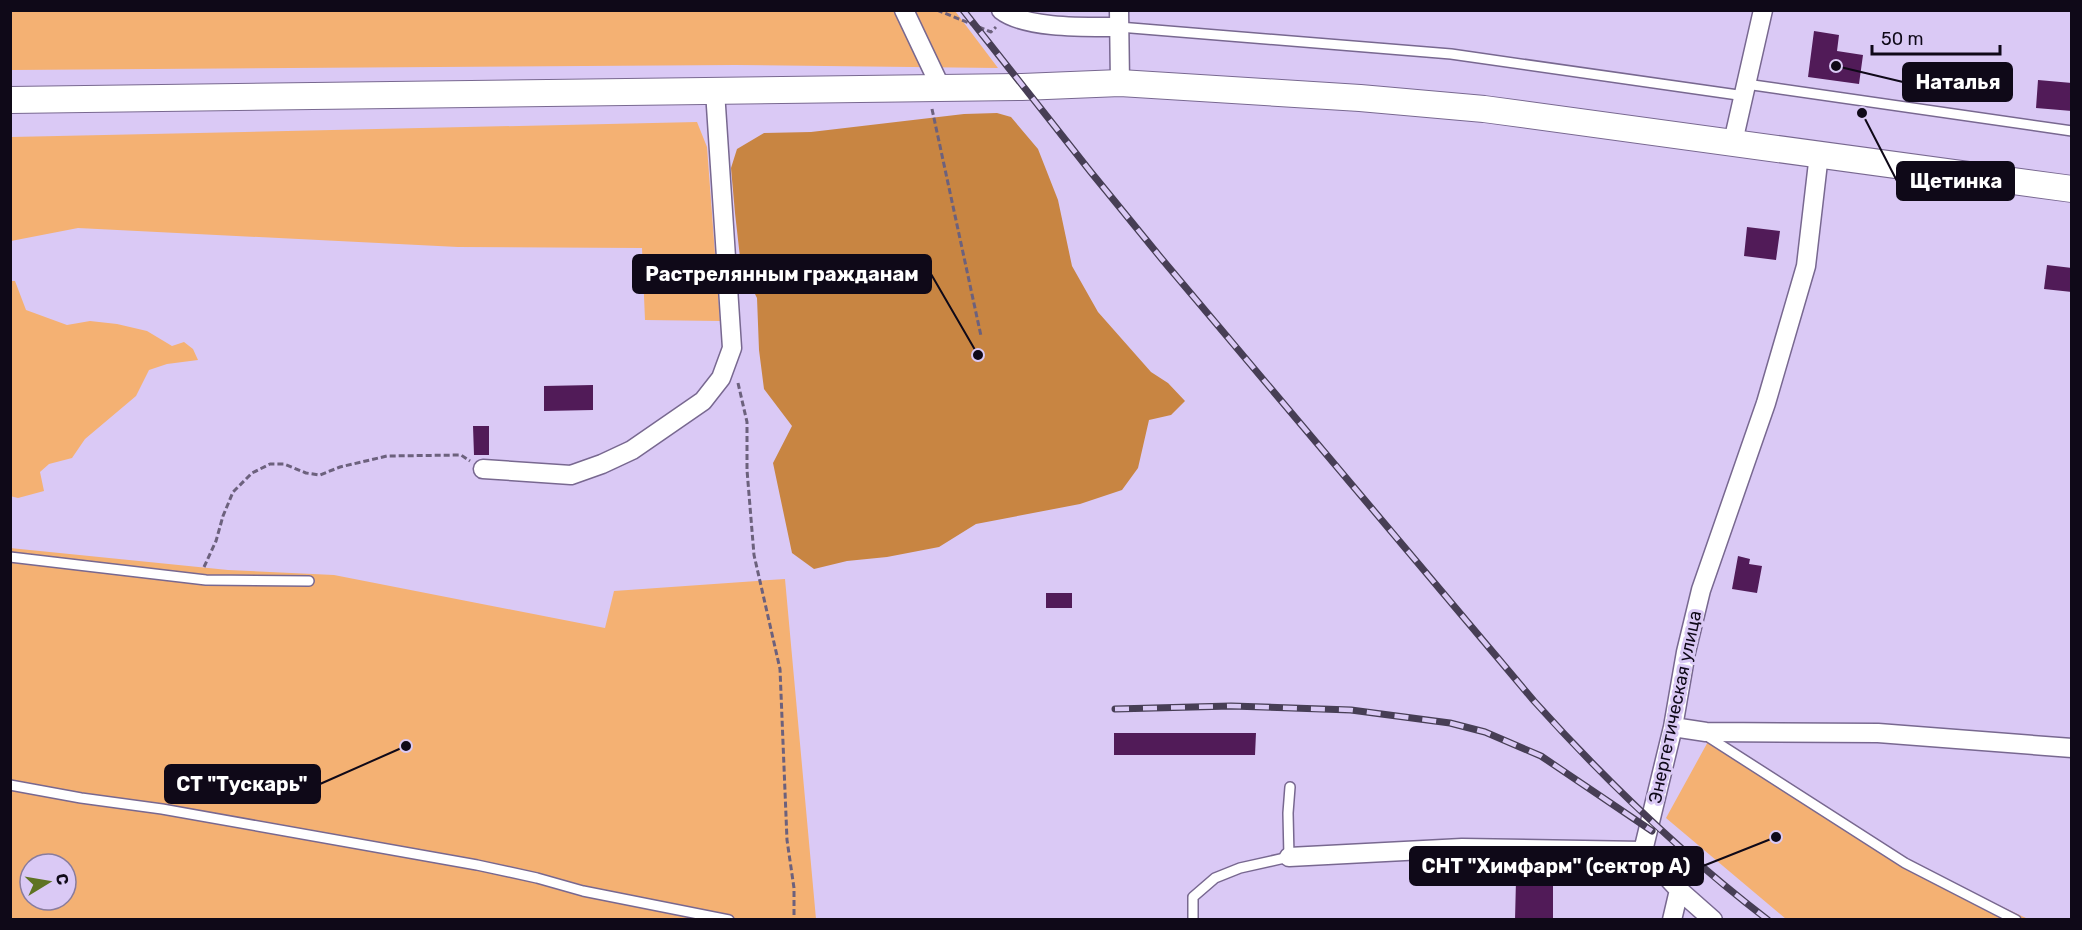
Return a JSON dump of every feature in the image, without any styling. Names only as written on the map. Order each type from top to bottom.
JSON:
[{"type":"main road","points":[[10,100],[1023,87],[1120,83],[1360,98],[1484,109],[2072,189]]},
{"type":"street","points":[[904,10],[934,88]]},
{"type":"street","points":[[1733,142],[1763,10]]},
{"type":"street","points":[[1004,13],[1047,25],[1119,19],[1120,83]]},
{"type":"street","points":[[483,469],[571,474],[602,464],[632,450],[677,420],[703,401],[721,378],[732,348],[715,91]]},
{"type":"street","name":"Энергетическая улица","points":[[1643,851],[1673,727],[1686,652],[1701,590],[1766,403],[1806,266],[1820,154]]},
{"type":"street","points":[[1673,727],[1706,732],[1878,733],[2072,748]]},
{"type":"street","points":[[1288,856],[1462,848],[1643,851],[1679,890],[1713,920]]},
{"type":"street","points":[[1672,920],[1679,890]]},
{"type":"lane","points":[[1119,19],[1451,54],[2072,130]]},
{"type":"lane","points":[[10,557],[192,579],[309,581]]},
{"type":"lane","points":[[1706,732],[1710,738],[1905,863],[2016,920]]},
{"type":"lane","points":[[10,785],[162,809],[456,861],[537,878],[583,891],[729,920]]},
{"type":"lane","points":[[1193,920],[1193,897],[1215,878],[1240,868],[1288,856],[1290,787]]},
{"type":"path","points":[[937,10],[991,32],[1004,13]]},
{"type":"path","points":[[934,88],[981,336]]},
{"type":"path","points":[[738,381],[747,422],[747,471],[754,555],[780,669],[787,840],[795,888],[794,920]]},
{"type":"path","points":[[192,579],[205,567],[233,492],[252,473],[270,464],[284,464],[320,476],[340,467],[387,456],[461,455],[483,469]]},
{"type":"shaded area","points":[[10,11],[955,11],[998,68],[735,65],[11,70]]},
{"type":"shaded area","points":[[997,113],[1011,117],[1038,149],[1058,200],[1072,266],[1098,312],[1151,372],[1168,383],[1185,401],[1171,415],[1149,420],[1138,468],[1122,490],[1080,504],[976,524],[939,547],[887,557],[847,561],[814,569],[792,553],[773,463],[792,426],[764,389],[759,350],[757,298],[741,266],[735,213],[731,168],[737,149],[764,133],[811,132],[964,114]]},
{"type":"shaded area","points":[[697,122],[707,147],[720,321],[645,320],[642,248],[458,247],[78,228],[11,241],[11,137]]},
{"type":"shaded area","points":[[11,281],[15,281],[26,310],[67,325],[90,321],[147,331],[172,346],[184,342],[193,349],[198,360],[167,364],[149,370],[136,396],[85,439],[72,458],[49,464],[40,472],[44,491],[18,498],[10,496]]},
{"type":"shaded area","points":[[10,548],[228,570],[334,575],[605,628],[614,591],[785,579],[816,919],[11,919]]},
{"type":"shaded area","points":[[1710,738],[1894,855],[2028,919],[1786,919],[1666,818]]},
{"type":"building","points":[[1814,31],[1839,35],[1837,51],[1863,55],[1859,84],[1808,77]]},
{"type":"building","points":[[2038,80],[2072,83],[2072,111],[2036,108]]},
{"type":"building","points":[[1747,227],[1780,231],[1776,260],[1744,256]]},
{"type":"building","points":[[2047,265],[2072,268],[2072,292],[2044,289]]},
{"type":"building","points":[[593,385],[593,410],[544,411],[544,386]]},
{"type":"building","points":[[473,426],[489,426],[489,455],[474,455]]},
{"type":"building","points":[[1738,556],[1750,559],[1749,564],[1762,566],[1757,593],[1732,589]]},
{"type":"building","points":[[1046,593],[1072,593],[1072,608],[1046,608]]},
{"type":"building","points":[[1114,733],[1256,733],[1255,755],[1114,755]]},
{"type":"building","points":[[1516,880],[1553,880],[1553,920],[1515,920]]},
{"type":"railway","points":[[963,10],[1161,258],[1534,701],[1646,816],[1705,869],[1768,920]]},
{"type":"railway","points":[[1115,709],[1231,706],[1351,710],[1450,723],[1485,732],[1541,756],[1652,831]]},
{"type":"place","name":"Наталья","points":[[1836,66]]},
{"type":"place","name":"Щетинка","points":[[1862,113]]},
{"type":"place","name":"Растрелянным гражданам","points":[[978,355]]},
{"type":"place","name":"СТ \"Тускарь\"","points":[[406,746]]},
{"type":"place","name":"СНТ \"Химфарм\" (сектор А)","points":[[1776,837]]}]
